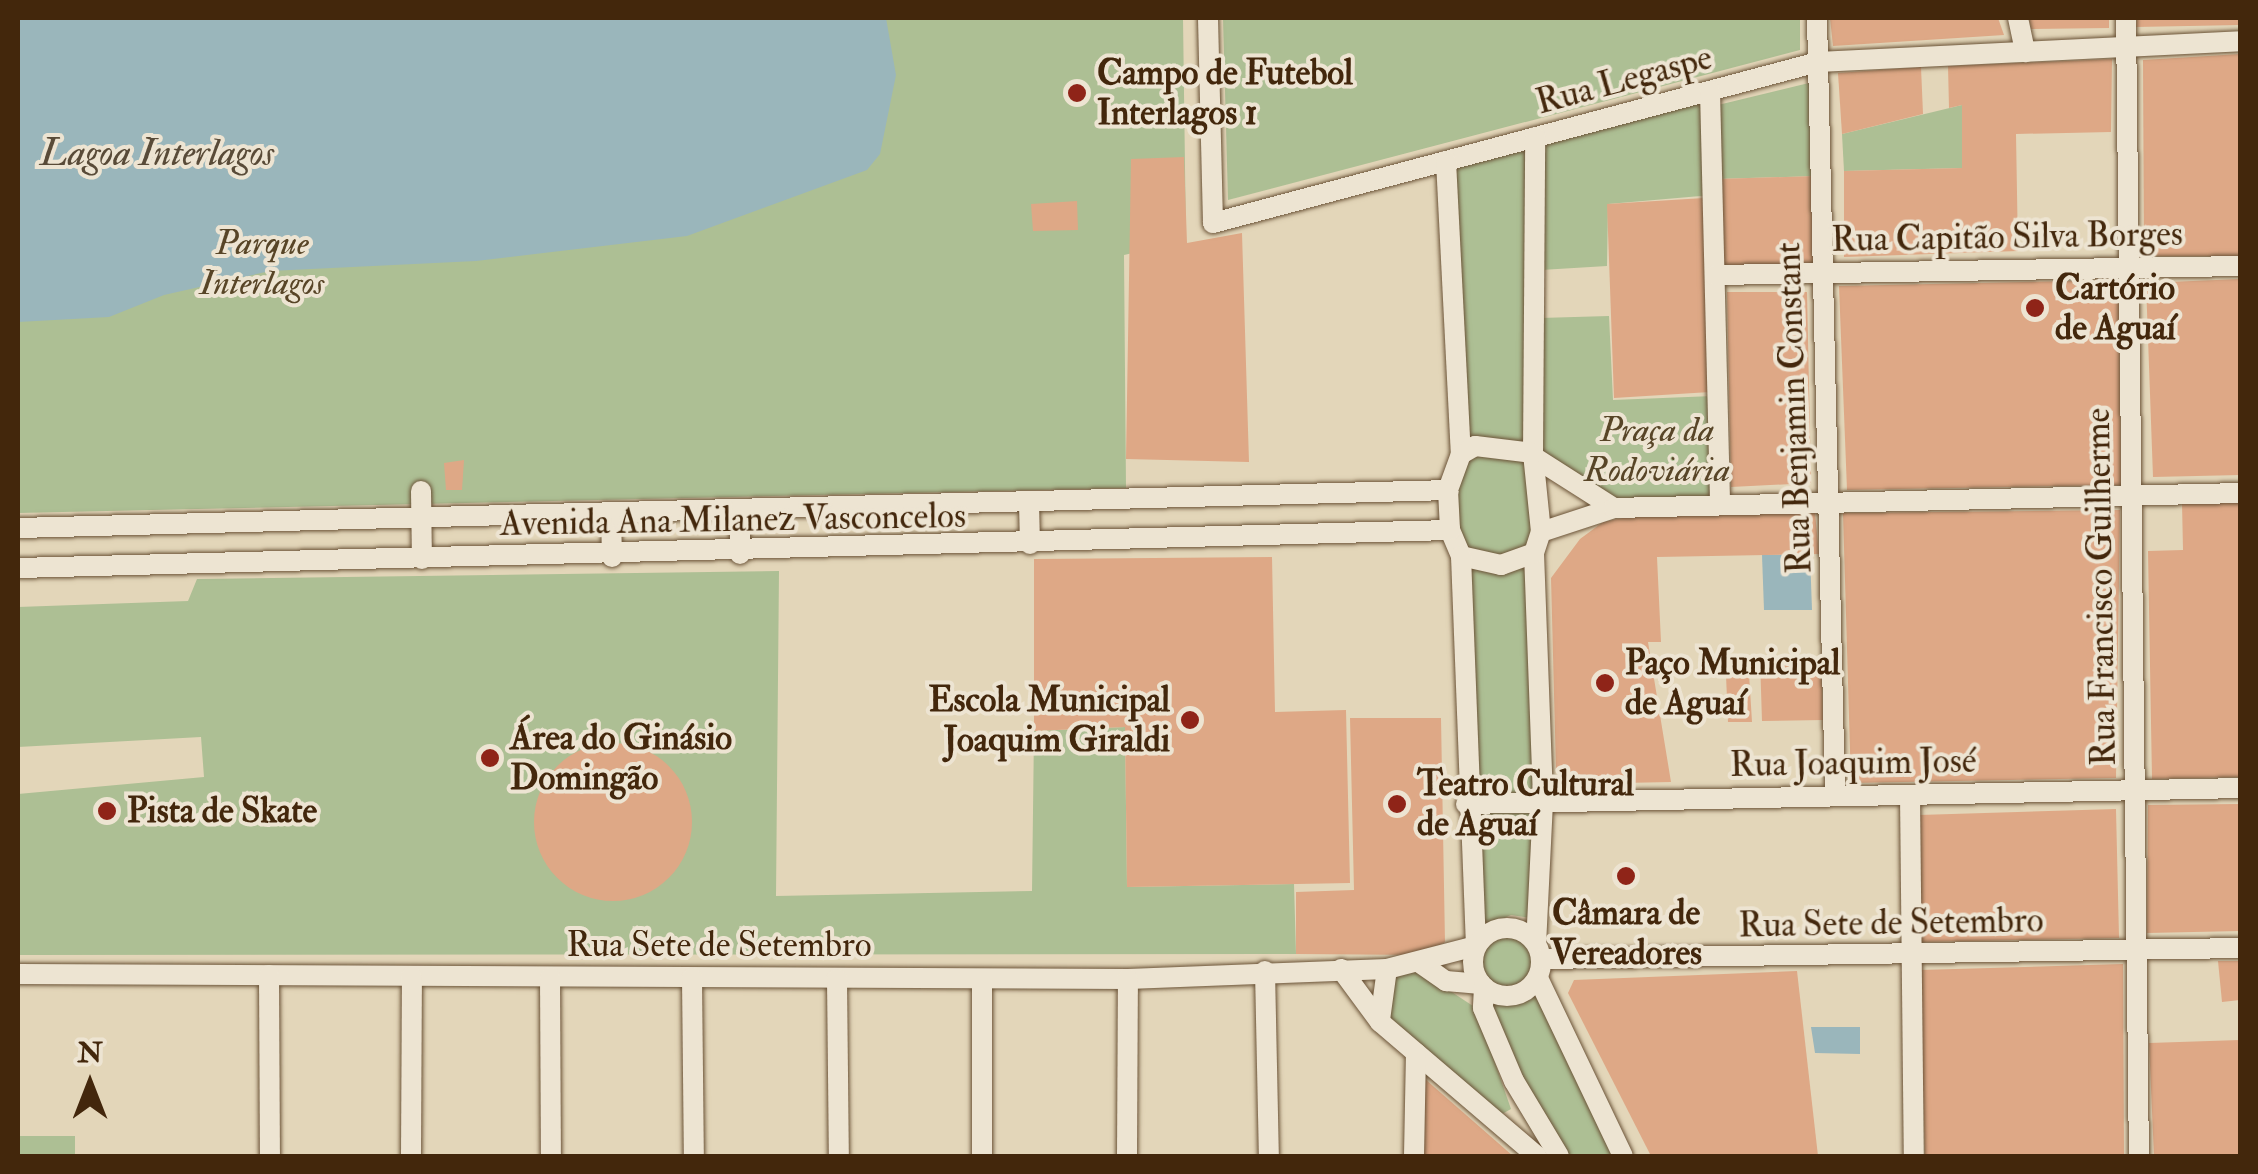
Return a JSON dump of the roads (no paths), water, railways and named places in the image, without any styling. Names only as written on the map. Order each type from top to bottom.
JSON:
[{"type":"street","name":"Rua Legaspe","points":[[1208,18],[1213,224],[1818,62],[2240,41]]},
{"type":"street","name":"Rua Benjamin Constant","points":[[1817,18],[1835,796]]},
{"type":"street","points":[[2018,18],[2025,52]]},
{"type":"street","name":"Rua Francisco Guilherme","points":[[2126,18],[2140,1156]]},
{"type":"street","points":[[1710,91],[1720,503]]},
{"type":"street","points":[[1535,137],[1535,456],[1541,532],[1534,553],[1543,802],[1539,960],[1623,1156]]},
{"type":"street","points":[[1446,161],[1461,454],[1448,490],[1450,530],[1462,556],[1466,804],[1483,1008],[1514,1082],[1559,1156]]},
{"type":"street","name":"Rua Capitão Silva Borges","points":[[1714,275],[2240,266]]},
{"type":"street","points":[[1461,454],[1501,445],[1535,456],[1614,508]]},
{"type":"street","name":"Avenida Ana Milanez Vasconcelos","points":[[18,528],[740,513],[1448,490]]},
{"type":"street","points":[[421,491],[422,559]]},
{"type":"street","points":[[1541,532],[1614,508],[2240,493]]},
{"type":"street","points":[[1029,504],[1030,544]]},
{"type":"street","points":[[740,513],[740,554]]},
{"type":"street","points":[[611,516],[612,556]]},
{"type":"street","name":"Avenida Ana Milanez Vasconcelos","points":[[18,568],[740,554],[1450,530]]},
{"type":"street","points":[[1462,556],[1500,566],[1534,553]]},
{"type":"street","name":"Rua Joaquim José","points":[[1466,804],[2240,788]]},
{"type":"street","points":[[1910,795],[1914,1156]]},
{"type":"street","name":"Rua Sete de Setembro","points":[[18,974],[1128,979],[1387,969],[1420,963],[1511,928],[1539,960],[2240,948]]},
{"type":"street","points":[[1420,963],[1446,981],[1482,986],[1510,996],[1539,960]]},
{"type":"street","points":[[1341,969],[1380,1022],[1537,1156]]},
{"type":"street","points":[[1380,1022],[1387,969]]},
{"type":"street","points":[[1265,971],[1269,1156]]},
{"type":"street","points":[[269,976],[270,1156]]},
{"type":"street","points":[[412,976],[412,1156]]},
{"type":"street","points":[[550,977],[550,1156]]},
{"type":"street","points":[[692,978],[694,1156]]},
{"type":"street","points":[[837,978],[839,1156]]},
{"type":"street","points":[[982,979],[982,1156]]},
{"type":"street","points":[[1128,979],[1128,1156]]},
{"type":"street","points":[[1414,1156],[1416,1052]]},
{"type":"water","name":"Lagoa Interlagos","points":[[18,18],[886,18],[896,75],[880,154],[867,170],[687,236],[476,261],[270,271],[164,295],[109,317],[18,322]]},
{"type":"water","points":[[1810,554],[1812,610],[1764,610],[1762,555]]},
{"type":"water","points":[[1811,1027],[1860,1027],[1860,1054],[1815,1053]]},
{"type":"place","name":"Campo de Futebol Interlagos 1","points":[[1077,93]]},
{"type":"place","name":"Cartório de Aguaí","points":[[2035,308]]},
{"type":"place","name":"Paço Municipal de Aguaí","points":[[1605,683]]},
{"type":"place","name":"Escola Municipal Joaquim Giraldi","points":[[1190,720]]},
{"type":"place","name":"Área do Ginásio Domingão","points":[[490,758]]},
{"type":"place","name":"Teatro Cultural de Aguaí","points":[[1397,804]]},
{"type":"place","name":"Pista de Skate","points":[[107,811]]},
{"type":"place","name":"Câmara de Vereadores","points":[[1626,876]]},
{"type":"park label","name":"Parque Interlagos","points":[[262,263]]},
{"type":"park label","name":"Praça da Rodoviária","points":[[1657,450]]}]
